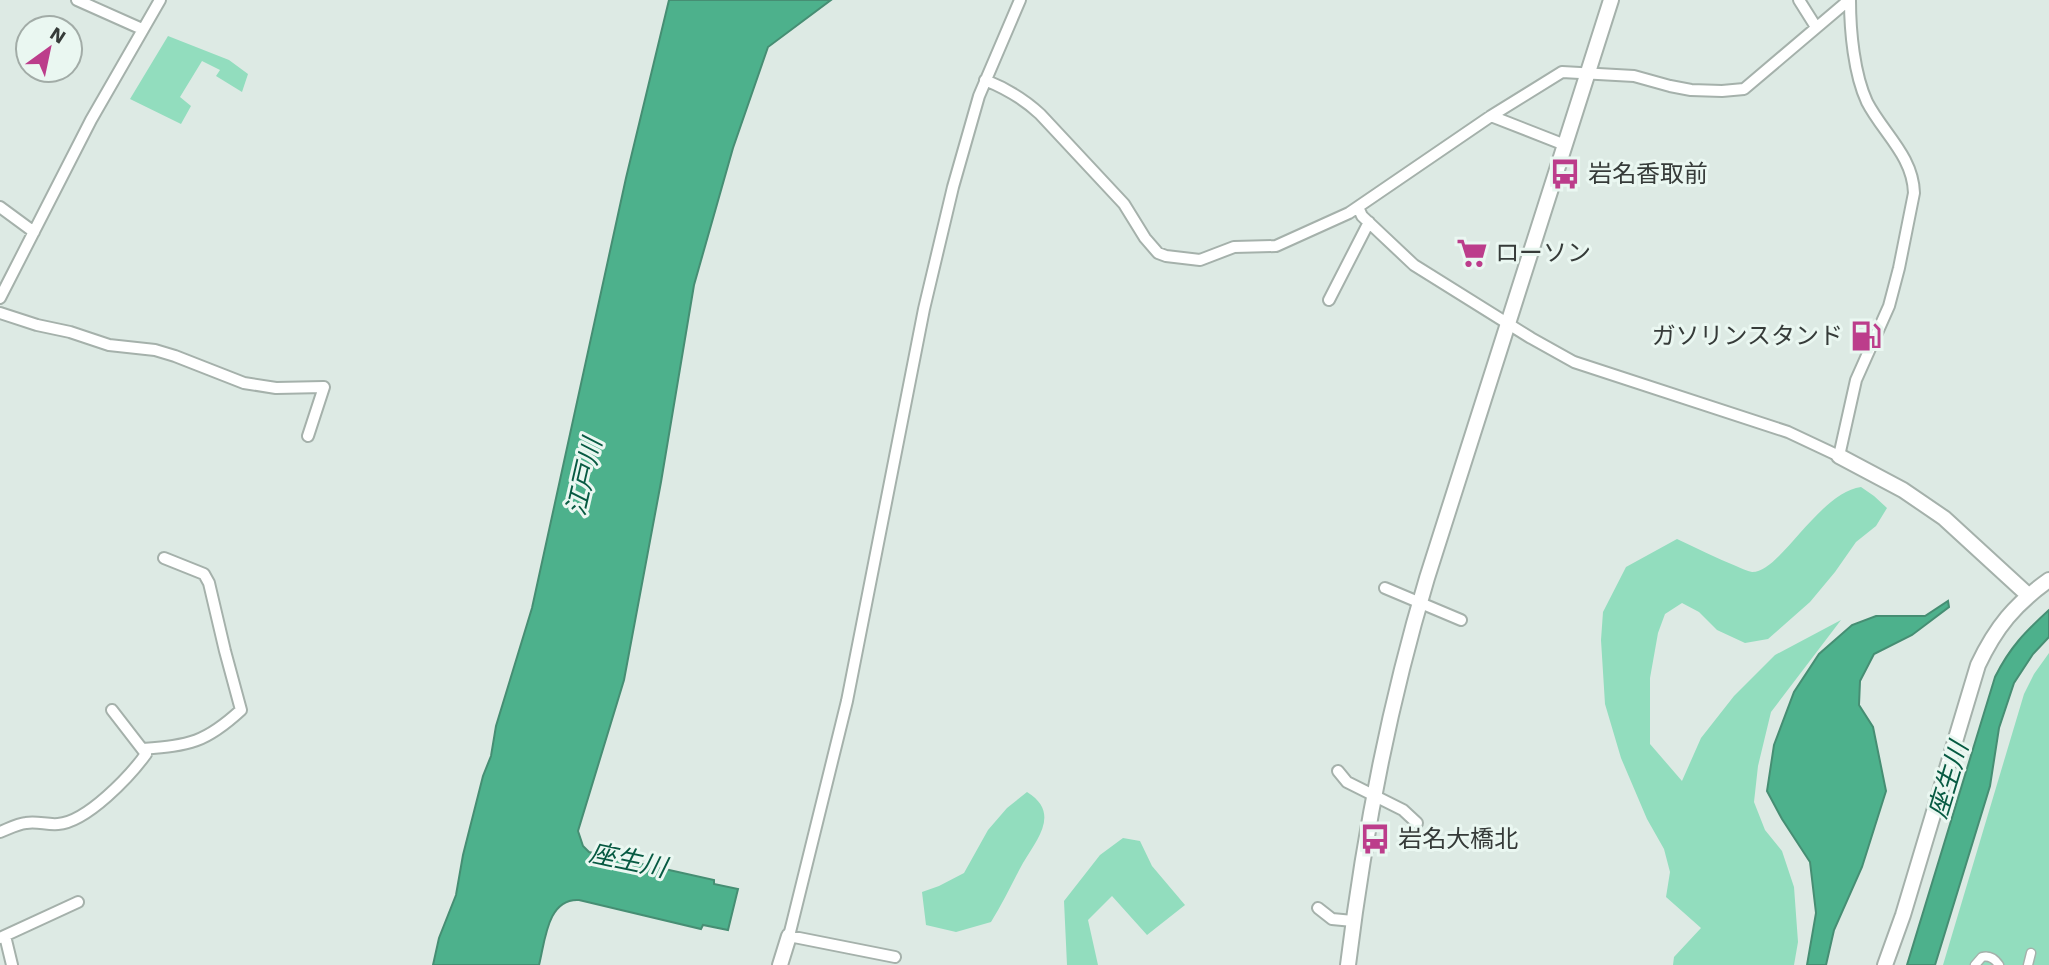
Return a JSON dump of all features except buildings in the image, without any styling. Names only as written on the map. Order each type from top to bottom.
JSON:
[{"type":"street","points":[[77,0],[142,29]]},
{"type":"street","points":[[0,298],[81,138],[160,0]]},
{"type":"street","points":[[780,965],[847,701],[925,309],[962,150],[985,80],[1020,0]]},
{"type":"street","points":[[1352,964],[1353,921],[1373,795],[1419,603],[1611,0]]},
{"type":"street","points":[[1798,0],[1816,27]]},
{"type":"street","points":[[985,80],[1007,90],[1031,106],[1124,204],[1158,253],[1200,260],[1234,247],[1276,246],[1349,213],[1491,116],[1562,72],[1634,76],[1691,90],[1744,89],[1850,0]]},
{"type":"street","points":[[1839,456],[1856,380],[1889,306],[1914,193],[1913,181],[1903,156],[1868,104],[1860,84],[1850,22],[1850,0]]},
{"type":"street","points":[[1491,116],[1564,145]]},
{"type":"street","points":[[0,207],[34,232]]},
{"type":"street","points":[[1358,207],[1362,216],[1414,265],[1574,362],[1788,432],[1903,490],[1944,518],[2028,595]]},
{"type":"street","points":[[1328,300],[1369,222]]},
{"type":"street","points":[[0,313],[109,345],[155,350],[244,383],[276,388],[324,387],[308,436]]},
{"type":"street","points":[[143,750],[188,744],[215,733],[240,715],[241,710],[209,583],[204,574],[164,558]]},
{"type":"street","points":[[1885,965],[1916,876],[1978,665],[1998,628],[2028,595],[2049,580]]},
{"type":"street","points":[[1385,588],[1461,620]]},
{"type":"street","points":[[0,832],[25,823],[58,824],[75,818],[112,792],[146,754],[112,709]]},
{"type":"street","points":[[1338,771],[1347,782],[1403,810],[1417,823]]},
{"type":"street","points":[[12,965],[2,937],[78,902]]},
{"type":"street","points":[[1318,908],[1332,919],[1353,921]]},
{"type":"street","points":[[789,936],[895,957]]},
{"type":"street","points":[[2028,965],[2031,953]]},
{"type":"street","points":[[1975,965],[1984,956],[1990,957],[1999,965]]},
{"type":"shaded area","points":[[168,36],[229,60],[248,74],[242,92],[216,76],[220,70],[202,61],[180,97],[191,106],[181,124],[130,99]]},
{"type":"shaded area","points":[[1861,487],[1887,508],[1876,526],[1856,542],[1810,602],[1768,639],[1745,643],[1717,630],[1699,612],[1682,603],[1665,614],[1658,633],[1650,678],[1650,744],[1682,781],[1701,738],[1734,696],[1775,655],[1841,620],[1771,712],[1758,766],[1754,802],[1765,830],[1782,851],[1794,887],[1798,942],[1794,965],[1673,965],[1674,957],[1701,928],[1666,897],[1670,872],[1664,849],[1647,819],[1621,758],[1605,704],[1601,640],[1603,612],[1626,567],[1677,539],[1752,572],[1763,569],[1830,503],[1845,492]]},
{"type":"shaded area","points":[[2049,653],[2049,965],[1943,965],[2024,694]]},
{"type":"shaded area","points":[[1027,792],[1043,809],[1043,826],[991,922],[956,932],[926,925],[922,892],[964,873],[988,830],[1007,808]]},
{"type":"shaded area","points":[[1123,838],[1140,841],[1152,866],[1185,905],[1147,935],[1112,896],[1088,920],[1098,965],[1067,965],[1064,901],[1100,855]]},
{"type":"water","name":"江戸川","points":[[669,0],[831,0],[768,47],[733,148],[694,285],[624,680],[578,831],[583,846],[589,852],[714,880],[714,884],[738,889],[728,930],[703,925],[701,929],[579,900],[568,901],[560,906],[549,923],[539,965],[433,965],[439,938],[456,895],[463,855],[483,776],[491,756],[496,726],[532,608],[626,178]]},
{"type":"water","points":[[1948,601],[1949,607],[1912,635],[1874,654],[1860,681],[1859,705],[1873,727],[1886,791],[1862,867],[1834,930],[1826,965],[1807,965],[1816,913],[1810,862],[1767,791],[1774,745],[1794,692],[1819,654],[1852,625],[1876,616],[1925,616]]},
{"type":"water","points":[[2049,610],[2049,637],[2033,654],[2014,683],[1999,728],[1990,786],[1935,965],[1907,965],[1995,677],[2019,640]]},
{"type":"place","name":"岩名香取前","points":[[1565,174]]},
{"type":"place","name":"ローソン","points":[[1472,253]]},
{"type":"place","name":"ガソリンスタンド","points":[[1866,336]]},
{"type":"place","name":"岩名大橋北","points":[[1375,839]]},
{"type":"water label","name":"座生川","points":[[1948,780]]},
{"type":"water label","name":"座生川","points":[[628,860]]}]
